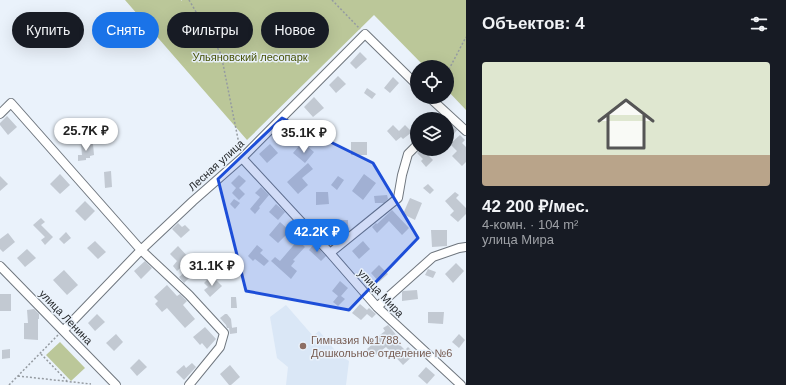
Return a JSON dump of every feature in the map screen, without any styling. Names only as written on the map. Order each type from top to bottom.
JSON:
[{"type":"street","name":"Лесная улица","points":[[64,330],[141,250],[193,201],[242,158],[365,34]]},
{"type":"street","points":[[365,34],[410,78]]},
{"type":"street","points":[[0,114],[11,103],[141,250],[189,295],[224,333],[220,347],[189,385]]},
{"type":"street","points":[[435,104],[442,112]]},
{"type":"street","points":[[454,123],[466,131]]},
{"type":"street","points":[[330,253],[398,198],[402,175],[408,154],[410,152]]},
{"type":"street","name":"улица Мира","points":[[242,158],[330,253],[377,307],[460,385]]},
{"type":"street","points":[[377,307],[432,257],[466,247]]},
{"type":"street","name":"улица Ленина","points":[[0,266],[116,385]]},
{"type":"path","points":[[189,0],[222,54],[242,158]]},
{"type":"path","points":[[332,0],[365,34]]},
{"type":"path","points":[[454,60],[466,37]]},
{"type":"path","points":[[9,385],[64,330]]},
{"type":"path","points":[[41,354],[68,381]]},
{"type":"path","points":[[18,376],[91,384]]},
{"type":"highlighted area","points":[[282,118],[373,163],[418,238],[349,310],[246,291],[218,179]]},
{"type":"shaded area","name":"Гимназия №1788. Дошкольное отделение №6","points":[[286,305],[313,336],[319,331],[339,355],[349,361],[346,385],[286,385],[288,367],[277,358],[270,317]]},
{"type":"green space","name":"Ульяновский лесопарк","points":[[125,0],[466,0],[466,110],[454,97],[454,60],[418,60],[374,15],[247,140],[159,39],[159,12],[135,12]]},
{"type":"green space","points":[[60,342],[85,368],[71,381],[46,355]]},
{"type":"building","points":[[360,52],[367,59],[356,69],[350,63]]},
{"type":"building","points":[[338,76],[346,84],[336,93],[329,85]]},
{"type":"building","points":[[393,77],[399,83],[390,93],[384,88]]},
{"type":"building","points":[[367,88],[376,94],[372,99],[364,93]]},
{"type":"building","points":[[314,97],[324,108],[313,117],[304,107]]},
{"type":"building","points":[[7,116],[17,127],[8,135],[0,125],[0,123]]},
{"type":"building","points":[[292,121],[300,129],[289,140],[281,132]]},
{"type":"building","points":[[393,125],[399,131],[405,125],[410,130],[410,134],[403,139],[401,137],[396,141],[387,131]]},
{"type":"building","points":[[454,127],[457,130],[454,134]]},
{"type":"building","points":[[460,135],[465,140],[462,143],[466,147],[466,162],[462,166],[452,156],[454,156],[457,151],[454,148],[454,140]]},
{"type":"building","points":[[351,142],[367,142],[367,155],[351,155]]},
{"type":"building","points":[[81,144],[93,144],[94,155],[90,156],[90,158],[86,158],[86,160],[78,161],[78,155],[82,155]]},
{"type":"building","points":[[270,144],[278,153],[267,163],[259,154]]},
{"type":"building","points":[[299,146],[303,150],[307,146],[314,152],[305,163],[293,153]]},
{"type":"building","points":[[420,156],[429,156],[433,160],[426,167],[421,161],[423,159]]},
{"type":"building","points":[[308,163],[313,169],[302,178],[308,185],[298,194],[287,182]]},
{"type":"building","points":[[111,171],[112,187],[105,188],[104,172]]},
{"type":"building","points":[[60,174],[70,185],[60,194],[50,184]]},
{"type":"building","points":[[364,174],[376,183],[363,200],[352,191]]},
{"type":"building","points":[[239,175],[246,181],[239,188],[245,194],[239,200],[232,193],[236,188],[231,183]]},
{"type":"building","points":[[0,176],[8,184],[0,191]]},
{"type":"building","points":[[338,176],[344,180],[337,190],[331,185]]},
{"type":"building","points":[[428,184],[434,190],[430,194],[423,188]]},
{"type":"building","points":[[261,187],[269,195],[255,214],[250,209],[260,197],[255,193]]},
{"type":"building","points":[[316,192],[328,192],[329,204],[316,205]]},
{"type":"building","points":[[455,192],[459,195],[456,198],[466,208],[466,214],[458,222],[450,215],[454,211],[445,201]]},
{"type":"building","points":[[387,195],[388,199],[384,203],[375,203],[374,196]]},
{"type":"building","points":[[410,198],[422,203],[415,220],[403,214]]},
{"type":"building","points":[[234,199],[240,203],[235,209],[230,204]]},
{"type":"building","points":[[85,201],[95,211],[85,221],[75,211]]},
{"type":"building","points":[[276,204],[285,212],[278,220],[269,212]]},
{"type":"building","points":[[392,210],[409,228],[402,235],[389,221],[377,233],[372,227]]},
{"type":"building","points":[[41,218],[45,222],[41,225],[53,237],[45,245],[41,240],[45,237],[33,225]]},
{"type":"building","points":[[331,220],[348,220],[348,231],[331,231]]},
{"type":"building","points":[[280,222],[290,231],[278,243],[269,235]]},
{"type":"building","points":[[178,223],[182,227],[185,225],[190,230],[181,238],[172,229]]},
{"type":"building","points":[[431,230],[447,230],[447,246],[432,247]]},
{"type":"building","points":[[66,232],[71,238],[64,244],[59,239]]},
{"type":"building","points":[[8,233],[15,242],[3,252],[0,249],[0,239]]},
{"type":"building","points":[[298,240],[305,247],[293,260],[295,261],[291,266],[297,271],[291,279],[271,261],[275,257],[280,261]]},
{"type":"building","points":[[95,241],[106,252],[98,259],[87,248]]},
{"type":"building","points":[[363,241],[370,249],[359,259],[352,251]]},
{"type":"building","points":[[314,244],[326,256],[321,261],[309,250]]},
{"type":"building","points":[[257,245],[263,250],[260,253],[269,261],[264,266],[255,259],[253,261],[248,256]]},
{"type":"building","points":[[178,246],[190,259],[177,271],[173,266],[177,261],[170,254]]},
{"type":"building","points":[[27,249],[36,258],[25,267],[17,258]]},
{"type":"building","points":[[202,254],[207,259],[199,266],[194,261]]},
{"type":"building","points":[[145,261],[152,268],[141,279],[134,271]]},
{"type":"building","points":[[456,263],[464,271],[453,283],[445,274]]},
{"type":"building","points":[[379,265],[388,274],[379,282],[371,273]]},
{"type":"building","points":[[428,269],[436,272],[433,278],[425,275]]},
{"type":"building","points":[[64,270],[78,285],[67,295],[53,280]]},
{"type":"building","points":[[185,272],[190,277],[184,283],[179,277]]},
{"type":"building","points":[[209,278],[211,280],[214,278],[222,286],[210,297],[204,290],[208,287],[204,283]]},
{"type":"building","points":[[340,281],[348,288],[341,296],[345,299],[338,306],[333,302],[338,296],[332,291]]},
{"type":"building","points":[[167,285],[177,296],[180,294],[187,301],[183,305],[195,319],[185,328],[167,308],[162,312],[155,304],[158,301],[154,297]]},
{"type":"building","points":[[417,290],[418,299],[402,301],[403,291]]},
{"type":"building","points":[[0,294],[11,294],[11,311],[0,311]]},
{"type":"building","points":[[231,297],[236,297],[237,308],[231,308]]},
{"type":"building","points":[[360,304],[367,310],[369,308],[376,314],[372,318],[367,314],[361,320],[352,313]]},
{"type":"building","points":[[34,309],[39,314],[38,340],[24,339],[24,323],[28,323],[27,310]]},
{"type":"building","points":[[428,312],[444,312],[443,324],[428,323]]},
{"type":"building","points":[[97,314],[105,322],[95,331],[88,323]]},
{"type":"building","points":[[227,314],[231,319],[232,328],[237,327],[237,333],[230,334],[229,328],[227,328],[220,318]]},
{"type":"building","points":[[388,325],[398,337],[395,340],[405,350],[408,347],[415,354],[403,365],[386,347],[373,357],[367,349],[376,341],[375,339],[385,331],[383,328]]},
{"type":"building","points":[[205,327],[216,339],[207,349],[202,343],[200,345],[193,337]]},
{"type":"building","points":[[116,334],[123,342],[114,351],[106,343]]},
{"type":"building","points":[[459,334],[465,340],[459,348],[452,342]]},
{"type":"building","points":[[10,349],[10,358],[2,359],[2,350]]},
{"type":"building","points":[[139,359],[147,367],[137,376],[130,368]]},
{"type":"building","points":[[192,363],[196,367],[184,380],[176,372],[184,365],[186,368]]},
{"type":"building","points":[[230,365],[240,377],[229,385],[220,374]]},
{"type":"building","points":[[426,367],[435,375],[427,384],[418,376]]},
{"type":"place","name":"Гимназия №1788. Дошкольное отделение №6","points":[[303,346]]}]
